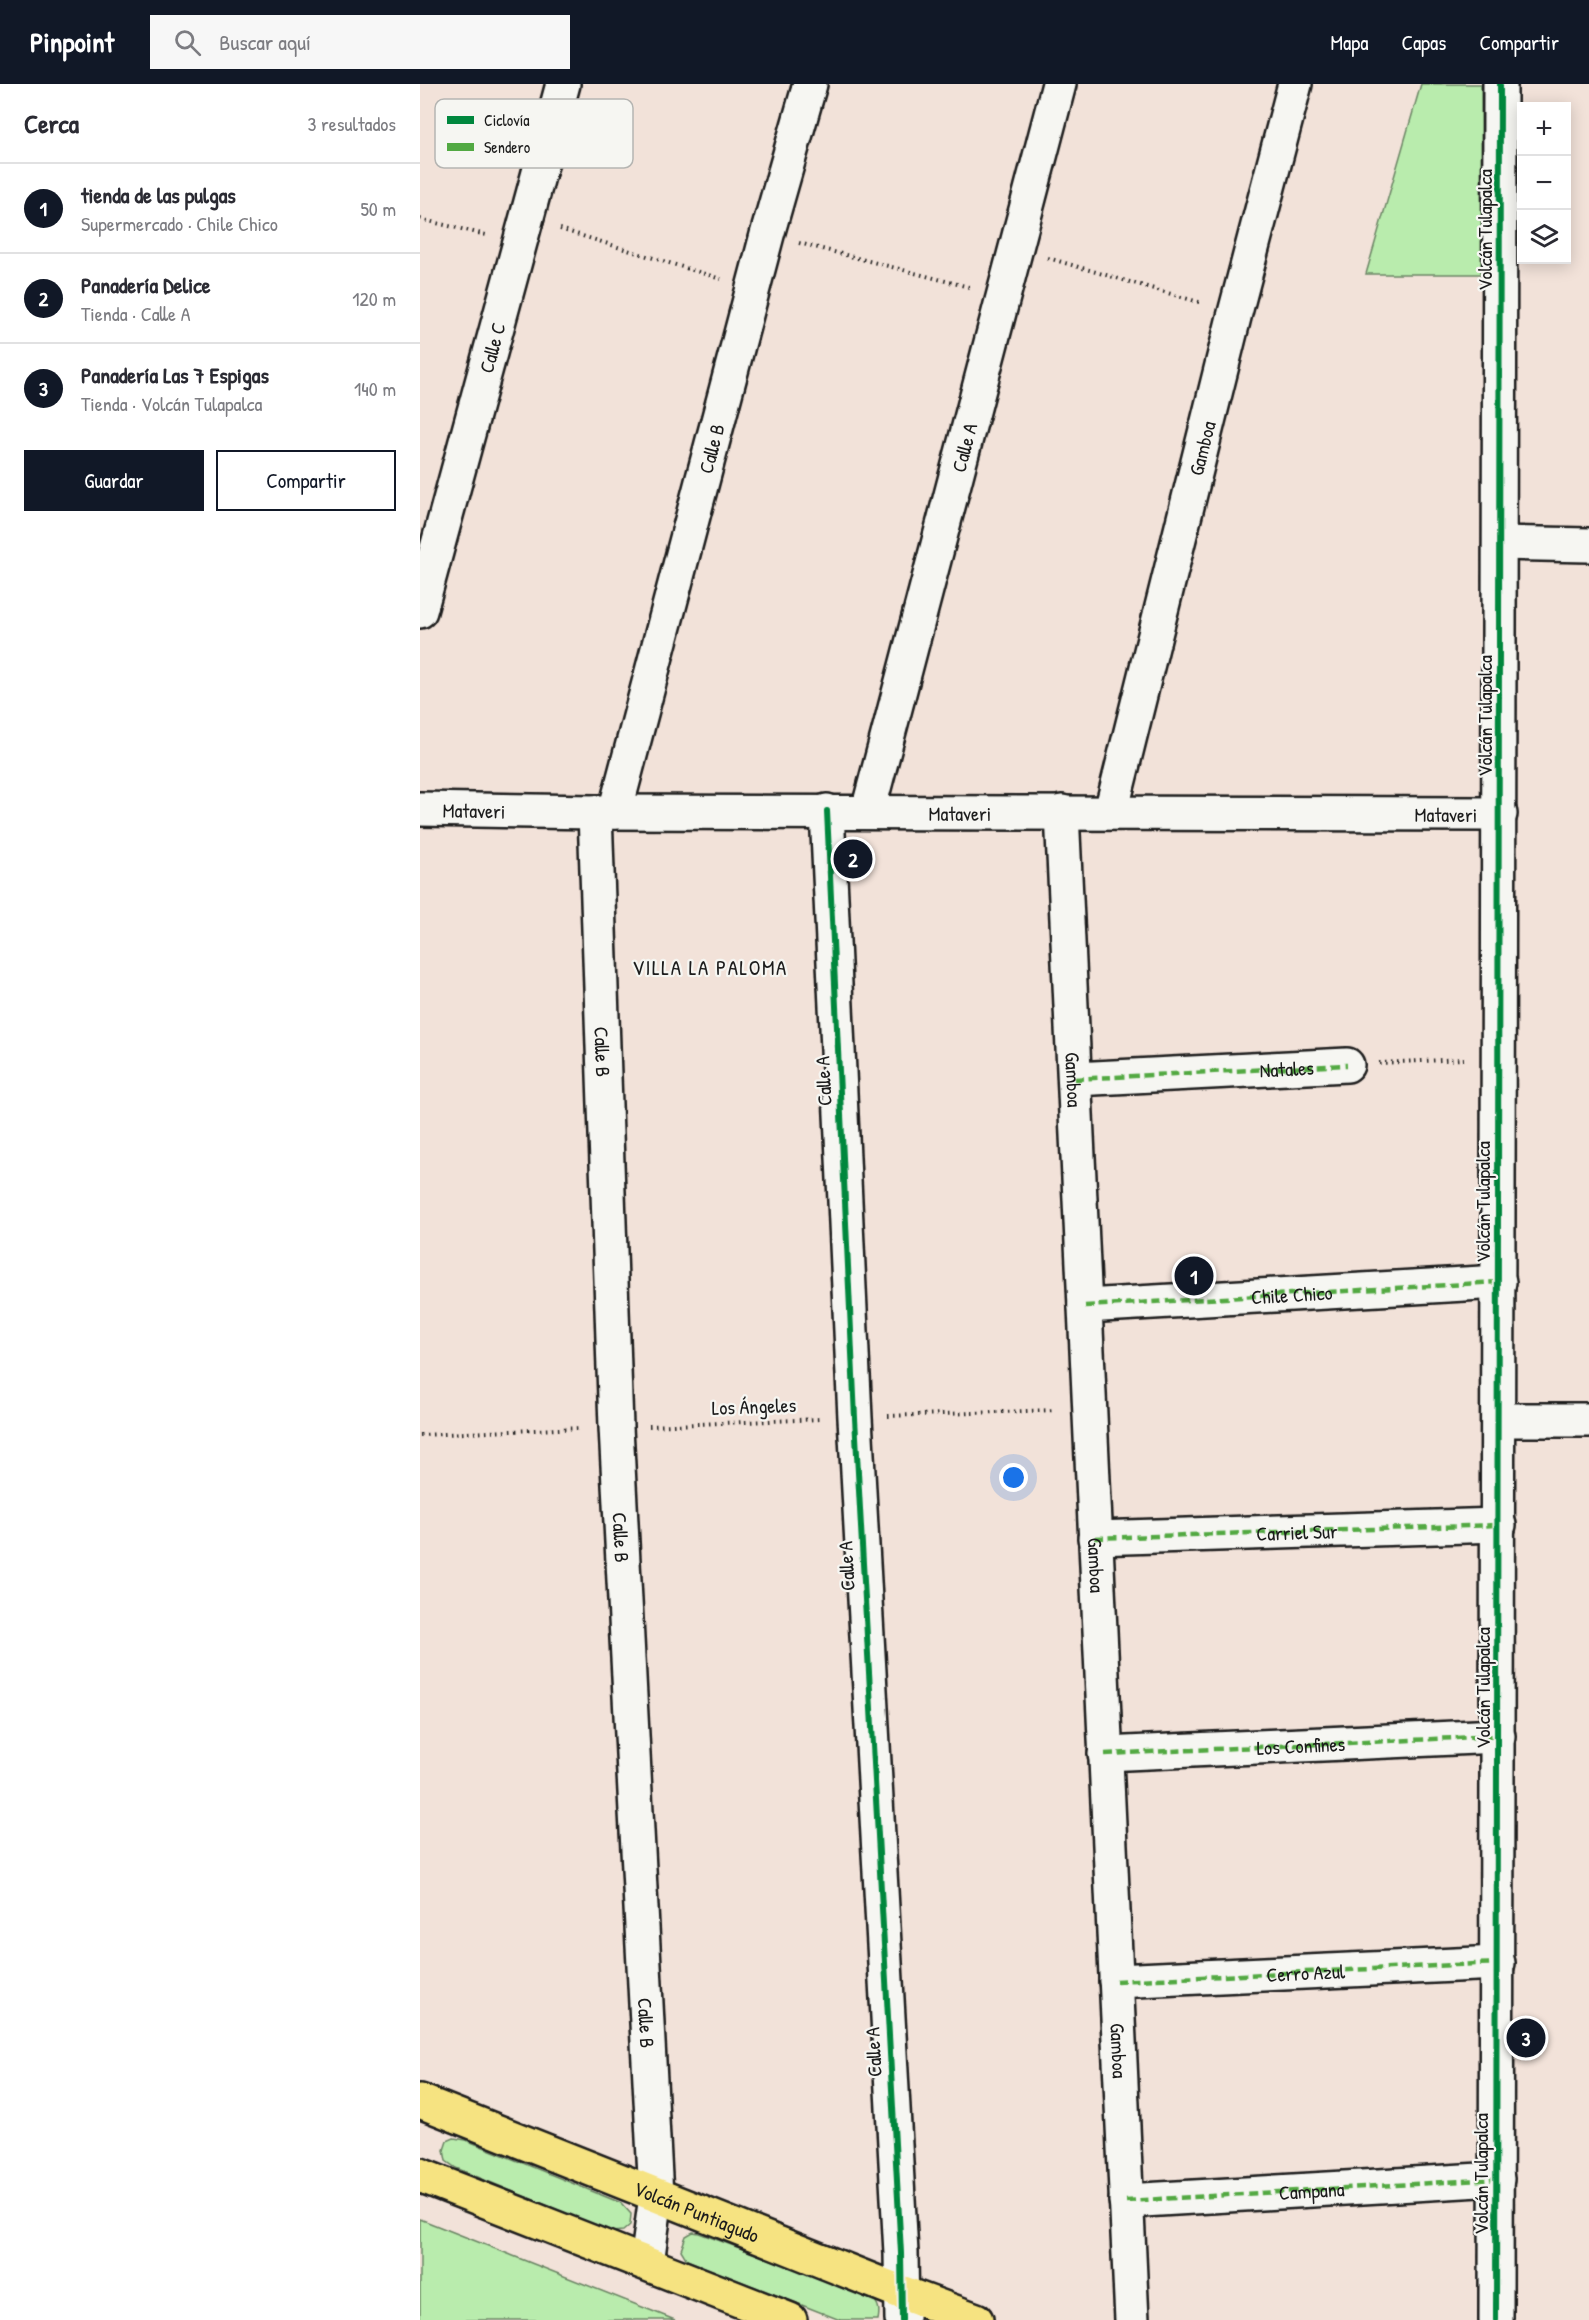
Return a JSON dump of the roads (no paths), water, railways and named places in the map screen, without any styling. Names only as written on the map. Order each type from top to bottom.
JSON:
[{"type":"main road","name":"Volcán Puntiagudo","points":[[420,2101],[656,2196],[903,2307],[976,2320]]},
{"type":"main road","points":[[420,2175],[790,2320]]},
{"type":"street","name":"Calle C","points":[[559,99],[563,84]]},
{"type":"street","name":"Calle B","points":[[647,2263],[656,2196],[616,1427],[605,812],[810,84]]},
{"type":"street","name":"Calle A","points":[[868,811],[1059,84]]},
{"type":"street","name":"Gamboa","points":[[1111,812],[1235,313],[1295,84]]},
{"type":"street","name":"Volcán Tulapalca","points":[[1496,2320],[1500,84]]},
{"type":"street","name":"Calle C","points":[[420,611],[541,168]]},
{"type":"street","points":[[1500,543],[1589,545]]},
{"type":"street","name":"Mataveri","points":[[420,809],[605,812],[1500,813]]},
{"type":"street","name":"Calle A","points":[[827,811],[855,1418],[903,2307]]},
{"type":"street","name":"Gamboa","points":[[1062,812],[1132,2320]]},
{"type":"street","name":"Natales","points":[[1075,1079],[1347,1065]]},
{"type":"street","name":"Chile Chico","points":[[1085,1306],[1499,1282]]},
{"type":"street","points":[[1498,1420],[1589,1420]]},
{"type":"street","name":"Carriel Sur","points":[[1095,1538],[1499,1525]]},
{"type":"street","name":"Los Confines","points":[[1105,1754],[1498,1736]]},
{"type":"street","name":"Cerro Azul","points":[[1116,1981],[1498,1963]]},
{"type":"street","name":"Campana","points":[[1126,2201],[1497,2180]]},
{"type":"place","name":"Panadería Delice","points":[[853,859]]},
{"type":"place","name":"tienda de las pulgas","points":[[1194,1276]]},
{"type":"place","name":"Panadería Las 7 Espigas","points":[[1526,2038]]},
{"type":"district","name":"VILLA LA PALOMA","points":[[710,967]]}]
